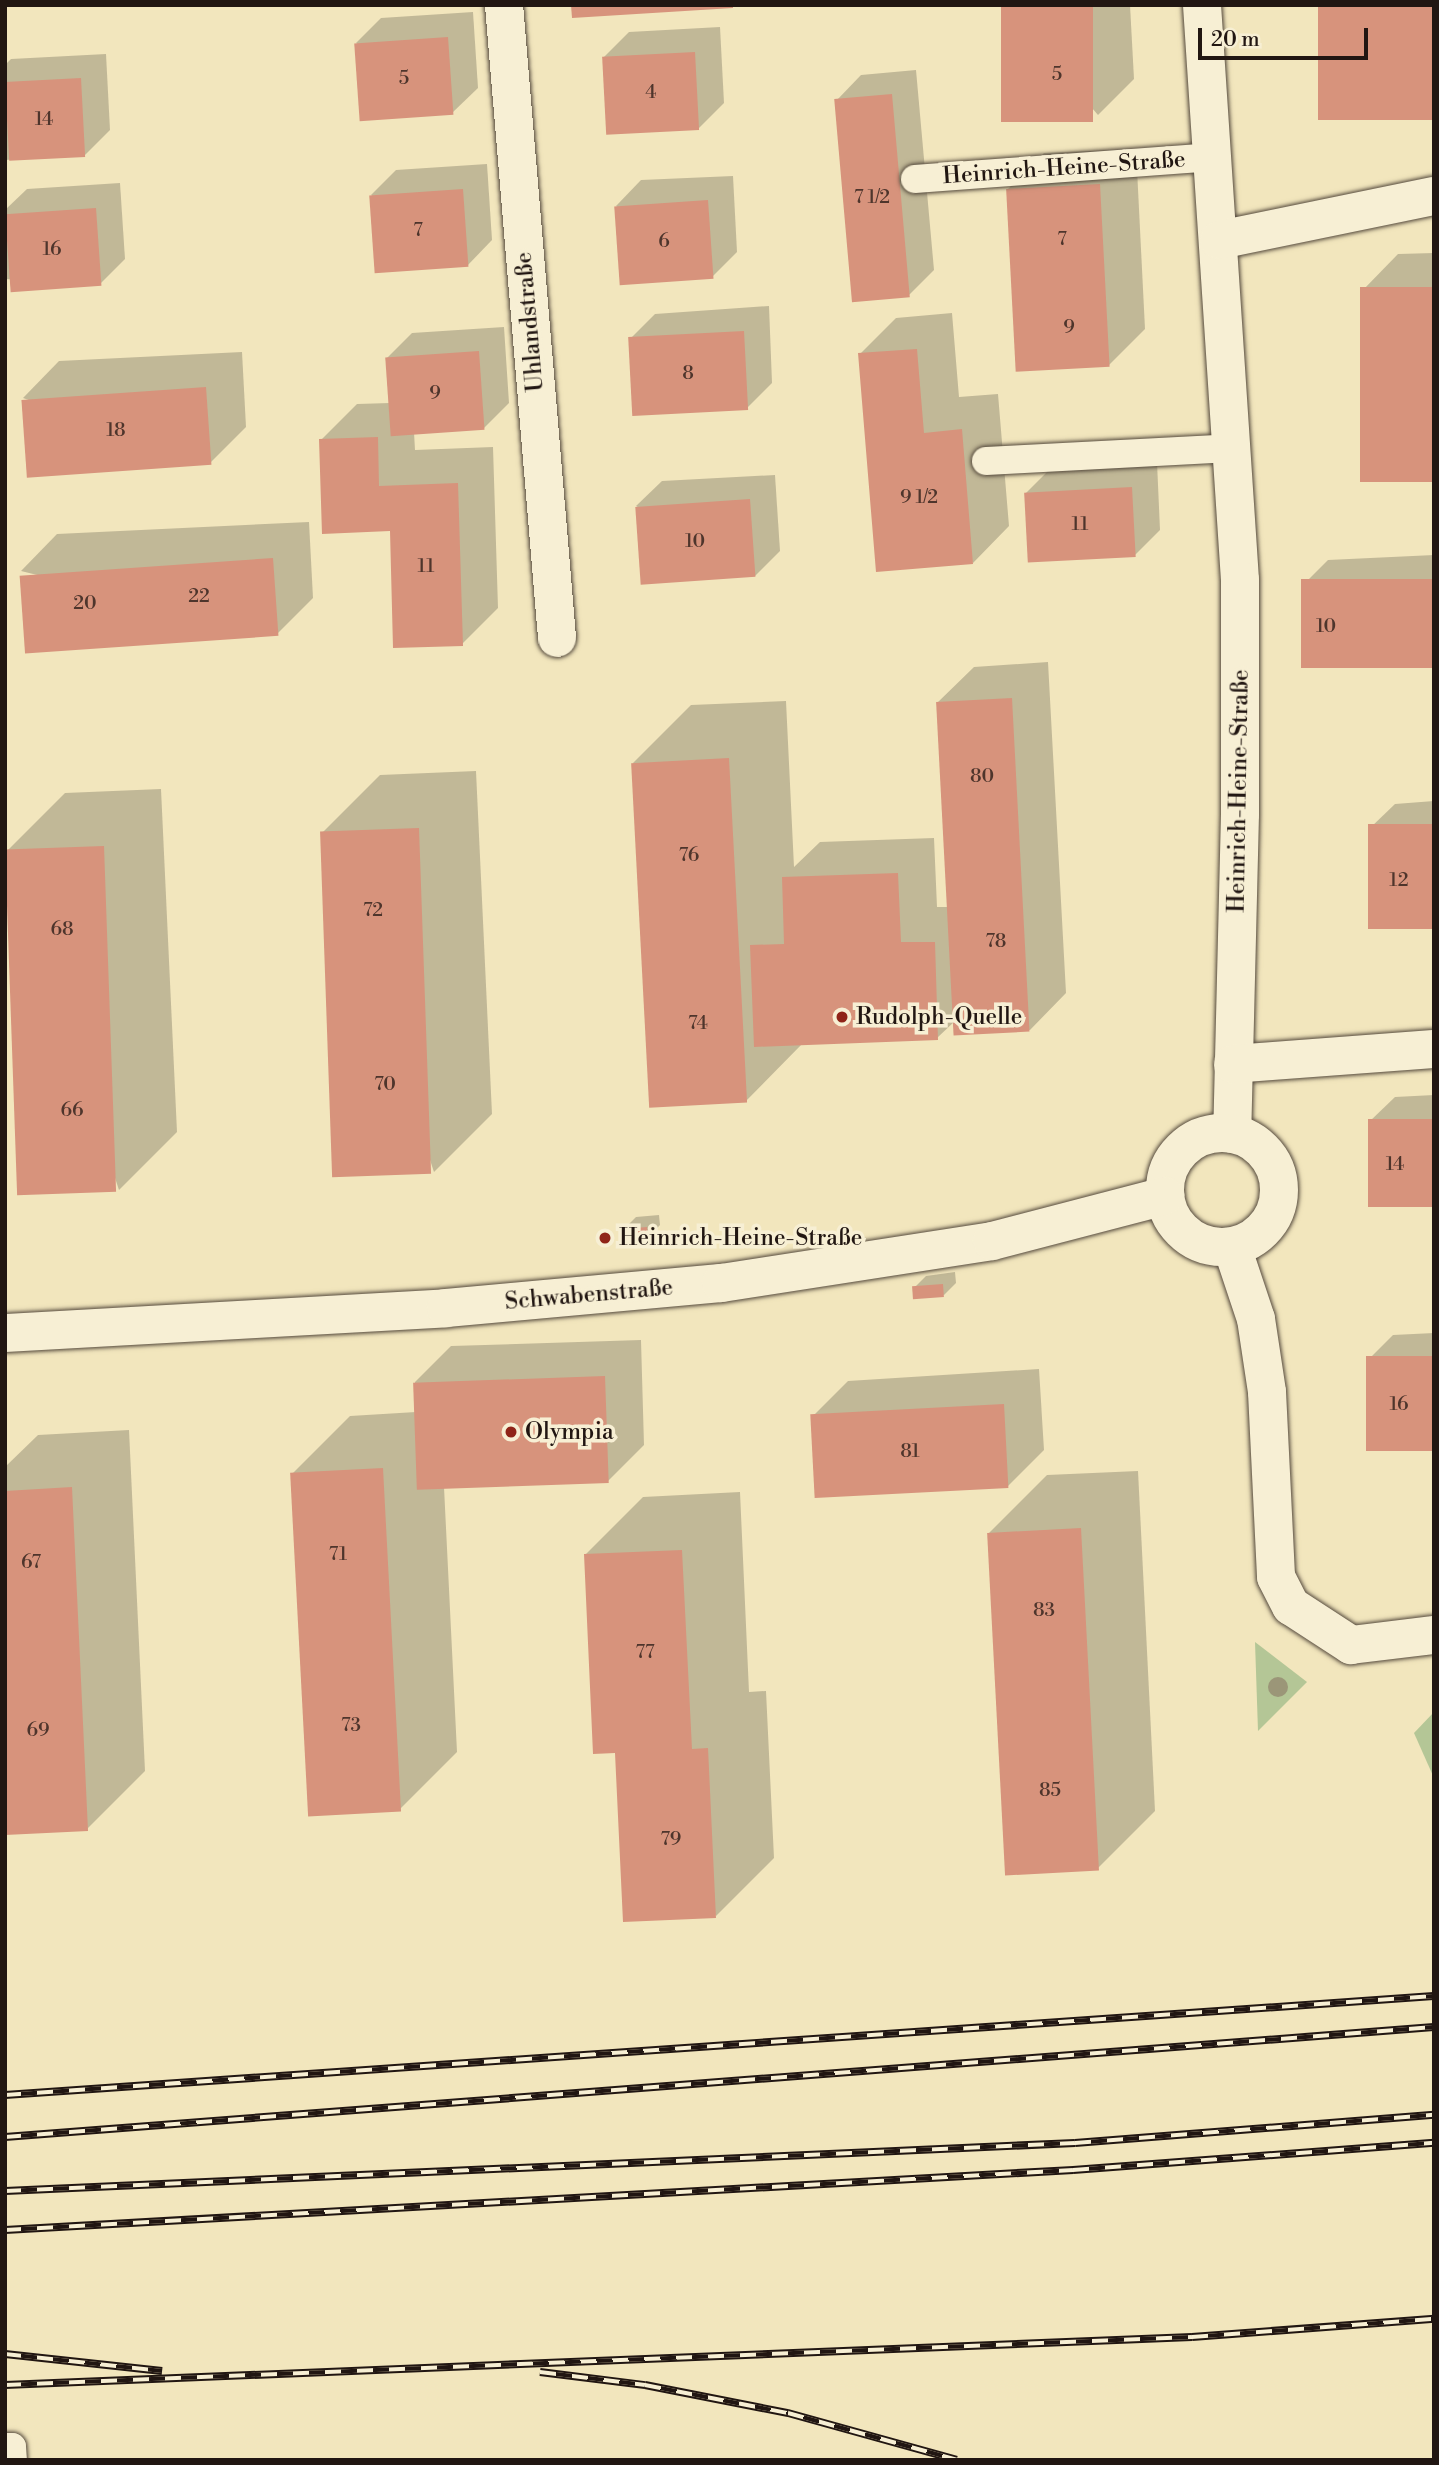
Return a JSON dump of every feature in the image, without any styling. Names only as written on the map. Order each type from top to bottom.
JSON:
[{"type":"street","name":"Uhlandstraße","points":[[503,5],[556,638]]},
{"type":"street","name":"Heinrich-Heine-Straße","points":[[1202,5],[1240,580],[1241,766],[1232,1133]]},
{"type":"street","points":[[1219,240],[1434,196]]},
{"type":"street","points":[[1233,1065],[1434,1049]]},
{"type":"street","points":[[1232,1133],[1263,1150],[1274,1165],[1279,1199],[1263,1231],[1232,1247],[1213,1247],[1188,1235],[1169,1214],[1165,1196],[1166,1178],[1182,1148],[1206,1135],[1232,1133]]},
{"type":"street","name":"Schwabenstraße","points":[[5,1333],[446,1308],[721,1283],[992,1241],[1165,1196]]},
{"type":"street","points":[[1232,1247],[1255,1319],[1267,1392],[1276,1577],[1291,1606],[1351,1645],[1434,1634]]},
{"type":"lane","name":"Heinrich-Heine-Straße","points":[[915,179],[1213,157]]},
{"type":"lane","points":[[986,461],[1232,448]]},
{"type":"lane","points":[[5,2447],[12,2447],[13,2460]]},
{"type":"green space","points":[[1255,1642],[1307,1682],[1258,1731]]},
{"type":"green space","points":[[1434,1712],[1434,1778],[1414,1733]]},
{"type":"building","points":[[571,5],[733,5],[733,8],[572,18]]},
{"type":"building","points":[[1001,5],[1093,5],[1093,122],[1001,122]]},
{"type":"building","points":[[1318,5],[1434,5],[1434,120],[1318,120]]},
{"type":"building","points":[[448,37],[453,115],[360,121],[354,44]]},
{"type":"building","points":[[695,52],[699,130],[606,135],[602,57]]},
{"type":"building","points":[[81,78],[85,157],[9,161],[5,82]]},
{"type":"building","points":[[892,94],[910,297],[852,302],[834,99]]},
{"type":"building","points":[[1100,184],[1110,367],[1016,372],[1006,189]]},
{"type":"building","points":[[463,189],[468,267],[375,273],[369,196]]},
{"type":"building","points":[[708,200],[714,279],[620,285],[614,207]]},
{"type":"building","points":[[96,208],[101,286],[11,292],[5,214]]},
{"type":"building","points":[[1360,287],[1434,287],[1434,482],[1360,482]]},
{"type":"building","points":[[744,331],[748,410],[632,416],[628,337]]},
{"type":"building","points":[[917,349],[924,433],[962,429],[973,564],[876,572],[858,353]]},
{"type":"building","points":[[479,351],[485,430],[391,436],[385,358]]},
{"type":"building","points":[[206,387],[211,465],[27,478],[21,400]]},
{"type":"building","points":[[378,437],[379,486],[458,483],[463,646],[393,648],[390,531],[322,534],[319,439]]},
{"type":"building","points":[[1132,487],[1136,557],[1028,563],[1024,493]]},
{"type":"building","points":[[750,499],[755,577],[641,585],[635,507]]},
{"type":"building","points":[[273,558],[278,636],[25,654],[20,576]]},
{"type":"building","points":[[1301,579],[1434,579],[1434,668],[1301,668]]},
{"type":"building","points":[[1012,698],[1029,1032],[954,1036],[936,702]]},
{"type":"building","points":[[729,758],[747,1103],[649,1108],[631,763]]},
{"type":"building","points":[[1368,824],[1434,824],[1434,929],[1368,929]]},
{"type":"building","points":[[419,828],[431,1174],[332,1177],[320,831]]},
{"type":"building","points":[[104,846],[116,1192],[17,1195],[5,849]]},
{"type":"building","points":[[898,873],[901,942],[935,942],[938,1040],[754,1047],[750,945],[784,944],[782,877]]},
{"type":"building","points":[[1368,1119],[1434,1119],[1434,1207],[1368,1207]]},
{"type":"building","points":[[647,1227],[648,1239],[622,1241],[621,1229]]},
{"type":"building","points":[[943,1284],[944,1297],[913,1299],[912,1286]]},
{"type":"building","points":[[1366,1356],[1434,1356],[1434,1451],[1366,1451]]},
{"type":"building","name":"Olympia","points":[[605,1376],[609,1483],[417,1490],[413,1383]]},
{"type":"building","points":[[1004,1404],[1008,1488],[815,1498],[810,1414]]},
{"type":"building","points":[[383,1468],[401,1812],[308,1816],[290,1473]]},
{"type":"building","points":[[72,1487],[88,1831],[5,1835],[5,1491]]},
{"type":"building","points":[[1081,1528],[1099,1871],[1005,1875],[987,1533]]},
{"type":"building","points":[[682,1550],[692,1749],[708,1748],[716,1918],[623,1922],[615,1753],[593,1754],[584,1554]]},
{"type":"railway","points":[[5,2095],[1434,1996]]},
{"type":"railway","points":[[5,2137],[1434,2027]]},
{"type":"railway","points":[[5,2191],[1075,2143],[1434,2115]]},
{"type":"railway","points":[[5,2230],[1073,2170],[1434,2143]]},
{"type":"railway","points":[[5,2385],[1192,2337],[1434,2319]]},
{"type":"railway","points":[[5,2354],[162,2371]]},
{"type":"railway","points":[[540,2372],[645,2385],[788,2413],[957,2460]]},
{"type":"place","name":"Rudolph-Quelle","points":[[842,1017]]},
{"type":"place","name":"Heinrich-Heine-Straße","points":[[605,1238]]},
{"type":"place","name":"Olympia","points":[[511,1432]]}]
